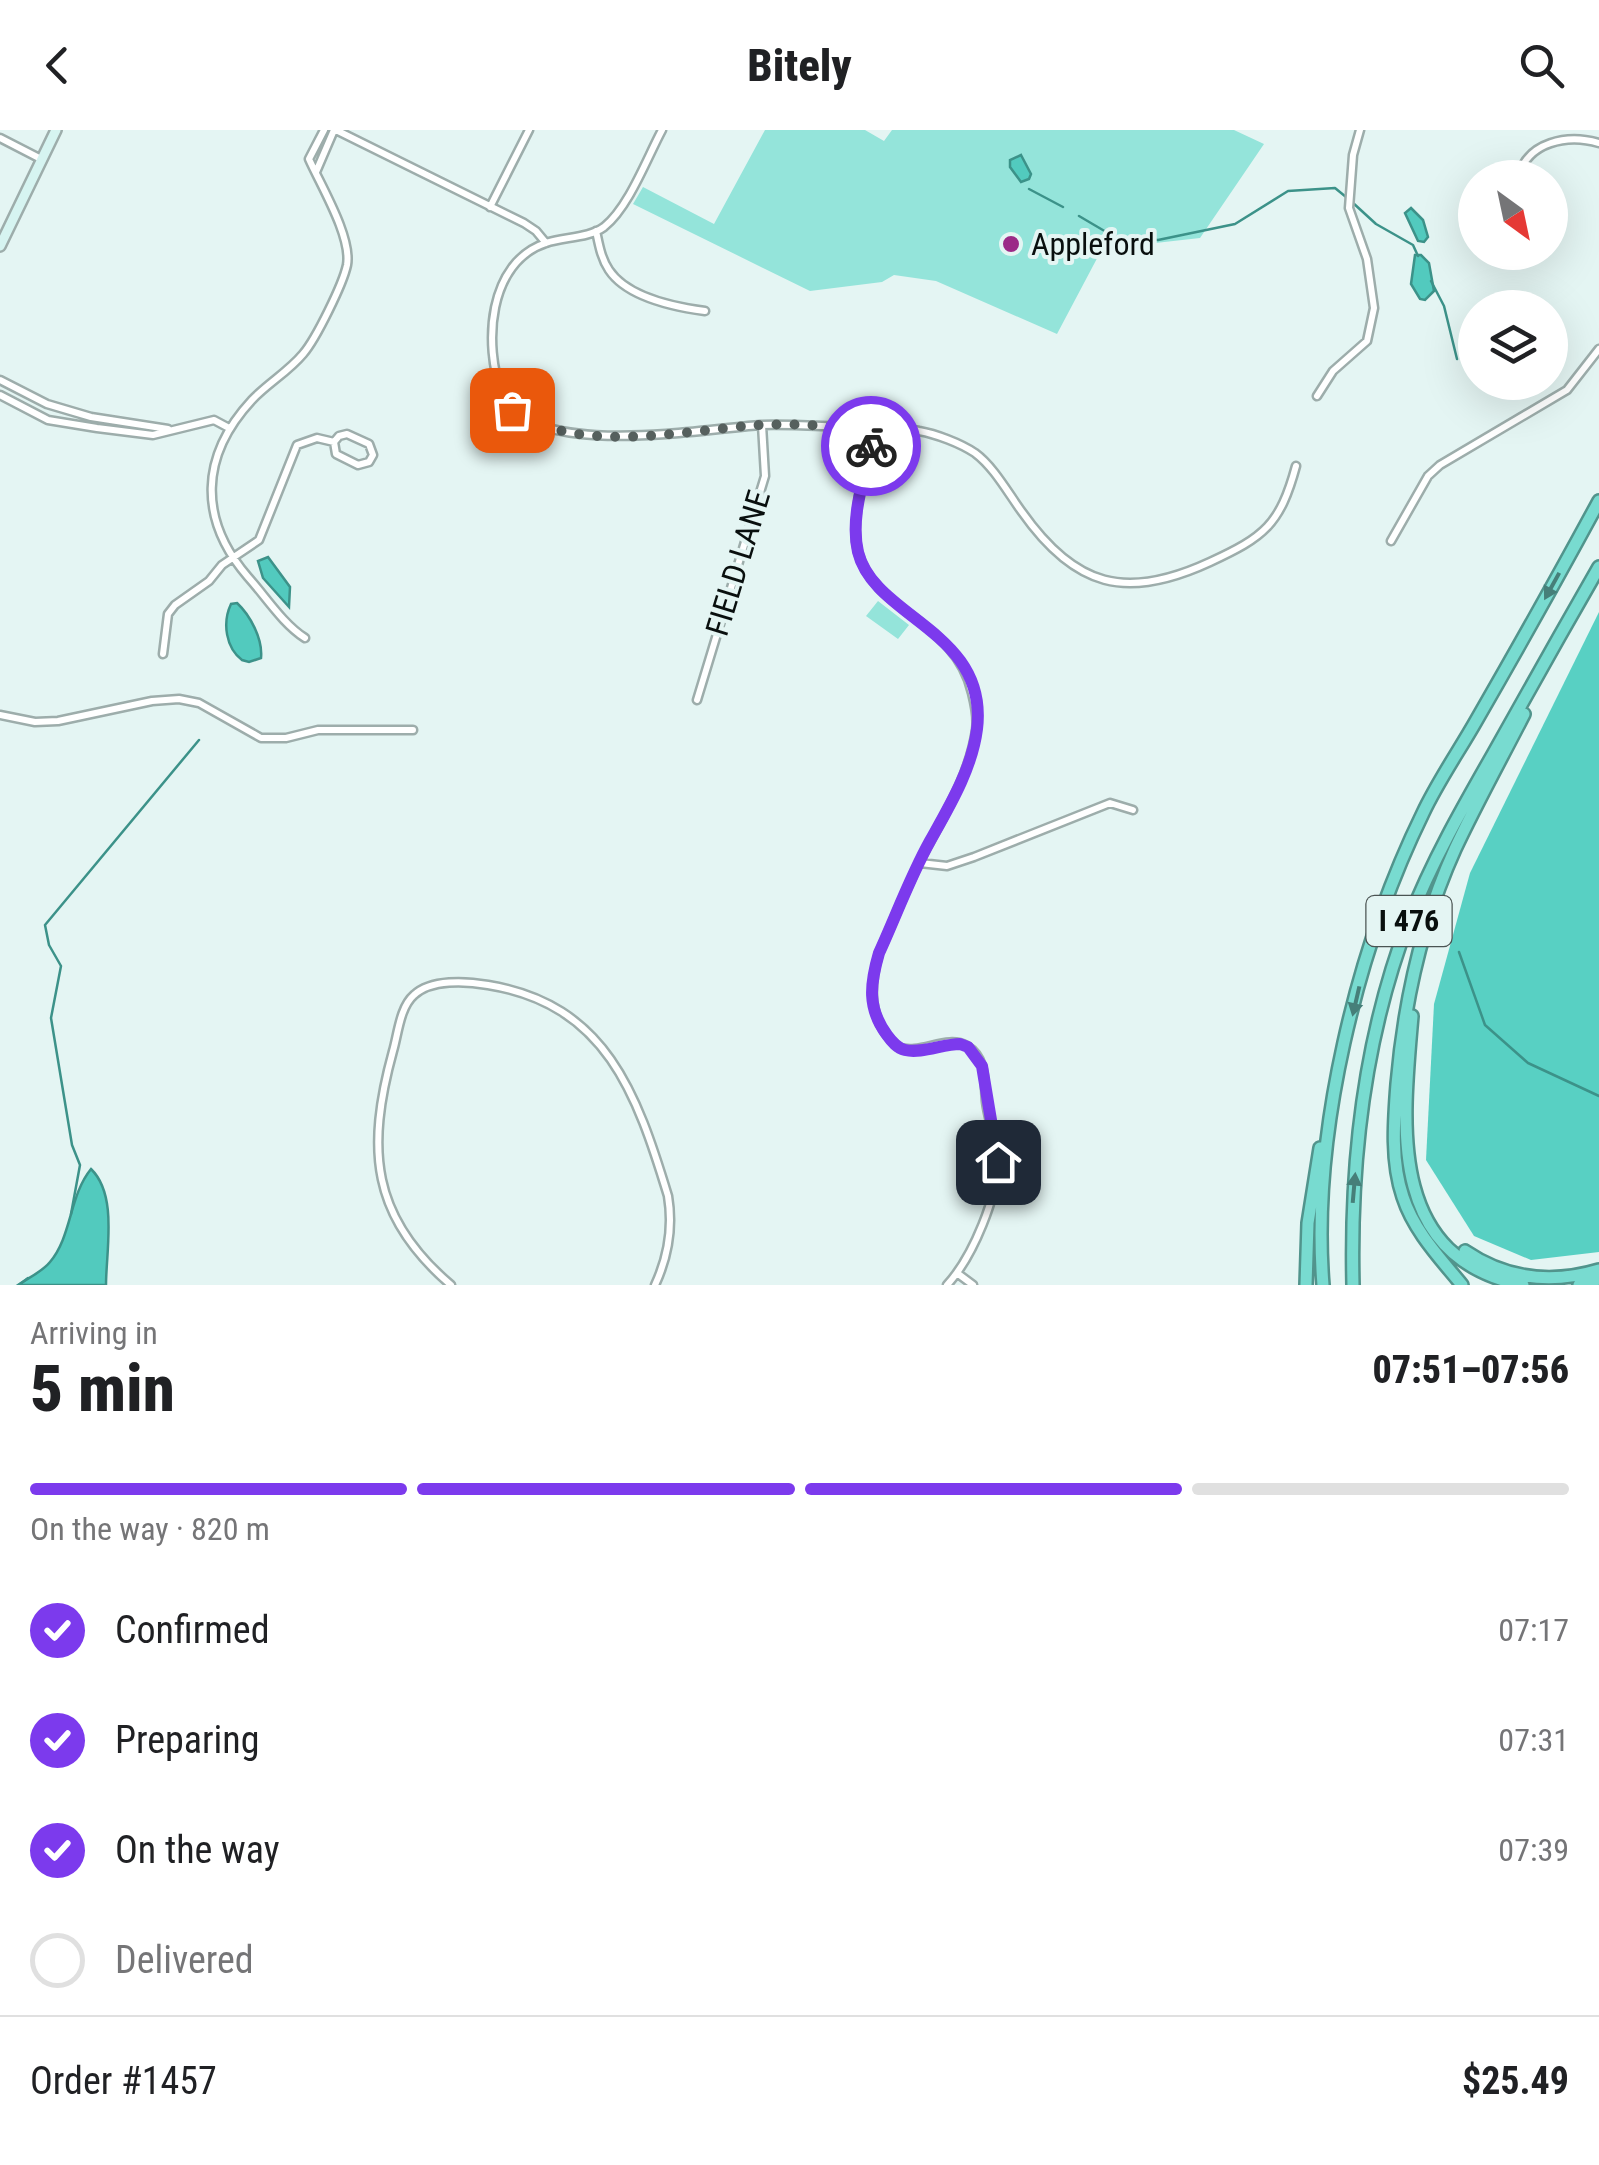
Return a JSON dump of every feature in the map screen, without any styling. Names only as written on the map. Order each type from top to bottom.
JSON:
[{"type":"highway","name":"I 476","points":[[1323,1285],[1324,1161],[1333,1096],[1368,949],[1424,811],[1599,501]]},
{"type":"highway","name":"I 476","points":[[1353,1285],[1352,1219],[1363,1094],[1375,1035],[1403,938],[1434,861],[1599,567]]},
{"type":"highway","points":[[1462,1285],[1419,1230],[1404,1201],[1395,1166],[1402,1036],[1412,976],[1428,918],[1455,849],[1584,594]]},
{"type":"highway","points":[[1428,918],[1412,1012],[1404,1110],[1411,1184],[1418,1204],[1440,1238],[1476,1268],[1523,1285]]},
{"type":"highway","points":[[1306,1285],[1308,1223],[1316,1165],[1333,1096]]},
{"type":"highway","points":[[1407,1156],[1415,1183],[1435,1222],[1477,1259],[1513,1274],[1532,1277],[1560,1278],[1599,1270]]},
{"type":"highway","points":[[1579,1285],[1599,1280]]},
{"type":"main road","points":[[0,246],[56,130]]},
{"type":"street","points":[[306,638],[233,559],[216,524],[210,482],[230,428],[252,400],[292,366],[312,342],[347,267],[344,235],[309,159],[324,130]]},
{"type":"street","points":[[316,172],[335,130],[524,223],[546,243]]},
{"type":"street","points":[[490,208],[529,130]]},
{"type":"street","points":[[662,130],[631,191],[604,226],[546,243],[521,257],[499,294],[491,338],[498,381],[503,399],[512,410],[534,423],[558,430],[627,436],[762,425],[919,431],[976,454],[1047,546],[1083,571],[1118,585],[1181,574],[1254,540],[1286,502],[1296,466]]},
{"type":"street","points":[[1317,396],[1333,371],[1368,340],[1374,308],[1367,259],[1349,200],[1353,155],[1360,130]]},
{"type":"street","points":[[0,138],[42,159]]},
{"type":"street","points":[[1527,160],[1549,144],[1574,138],[1599,143]]},
{"type":"street","points":[[596,231],[607,267],[622,284],[670,304],[706,311]]},
{"type":"street","points":[[1390,542],[1428,476],[1440,465],[1568,390],[1599,348]]},
{"type":"street","points":[[0,381],[46,404],[174,430]]},
{"type":"street","points":[[0,395],[48,420],[153,435],[214,420],[230,428]]},
{"type":"street","name":"FIELD LANE","points":[[697,700],[765,476],[762,425]]},
{"type":"street","points":[[876,428],[857,516],[858,555],[884,592],[952,650],[970,683],[976,709],[977,728],[963,778],[879,953],[871,982],[871,1001],[880,1025],[898,1047],[913,1051],[960,1044],[977,1056],[982,1066],[998,1162],[978,1234],[947,1285]]},
{"type":"street","points":[[347,434],[366,442],[373,451],[372,459],[362,466],[338,456],[334,442],[347,434]]},
{"type":"street","points":[[163,654],[168,614],[175,605],[259,540],[297,446],[317,438],[334,442]]},
{"type":"street","points":[[0,715],[58,722],[152,701],[179,699],[199,703],[261,738],[286,738],[318,730],[414,730]]},
{"type":"street","points":[[920,863],[947,866],[1110,802],[1133,810]]},
{"type":"street","points":[[451,1285],[396,1223],[382,1185],[377,1140],[390,1062],[406,1006],[414,995],[428,987],[450,983],[493,986],[544,1002],[587,1030],[609,1054],[636,1098],[668,1196],[671,1212],[666,1251],[655,1285]]},
{"type":"street","points":[[957,1273],[973,1285]]},
{"type":"shaded area","points":[[765,130],[865,130],[884,141],[892,130],[1234,130],[1264,144],[1200,238],[1102,249],[1057,334],[936,281],[894,275],[882,282],[810,291],[633,204],[643,187],[714,224]]},
{"type":"shaded area","points":[[1021,155],[1031,174],[1021,182],[1010,167],[1010,160]]},
{"type":"shaded area","points":[[1411,208],[1423,220],[1428,237],[1424,242],[1418,241],[1405,213]]},
{"type":"shaded area","points":[[1415,255],[1429,263],[1434,291],[1425,300],[1420,299],[1411,284]]},
{"type":"shaded area","points":[[268,557],[290,587],[289,607],[263,578],[258,561]]},
{"type":"shaded area","points":[[878,601],[909,625],[898,639],[866,616]]},
{"type":"shaded area","points":[[237,603],[251,621],[260,643],[261,658],[249,662],[232,649],[227,635],[228,611],[231,604]]},
{"type":"shaded area","points":[[1599,612],[1599,1252],[1531,1260],[1474,1236],[1426,1160],[1434,1004],[1470,873]]},
{"type":"shaded area","points":[[91,1169],[105,1193],[108,1208],[106,1285],[18,1285],[43,1269],[57,1252],[78,1191]]},
{"type":"waterway","points":[[1079,216],[1113,236],[1158,240],[1235,224],[1288,191],[1335,188],[1346,197]]},
{"type":"waterway","points":[[1029,189],[1063,207]]},
{"type":"waterway","points":[[1352,202],[1376,224],[1413,245],[1418,256]]},
{"type":"waterway","points":[[1431,281],[1444,306],[1457,359]]},
{"type":"waterway","points":[[71,1214],[80,1165],[72,1145],[51,1018],[61,966],[49,945],[45,925],[199,740]]},
{"type":"waterway","points":[[1459,952],[1485,1025],[1528,1063],[1599,1096]]},
{"type":"waterway","points":[[19,1285],[28,1278]]},
{"type":"way so far","points":[[512,410],[534,423],[558,430],[627,436],[762,425],[876,428],[871,446]]},
{"type":"place","name":"Appleford","points":[[1011,244]]},
{"type":"route","points":[[871,446],[857,516],[858,555],[874,582],[952,650],[970,683],[977,728],[963,778],[879,953],[871,982],[871,1001],[880,1025],[898,1047],[913,1051],[960,1044],[977,1056],[986,1081],[986,1104],[998,1162]]}]
